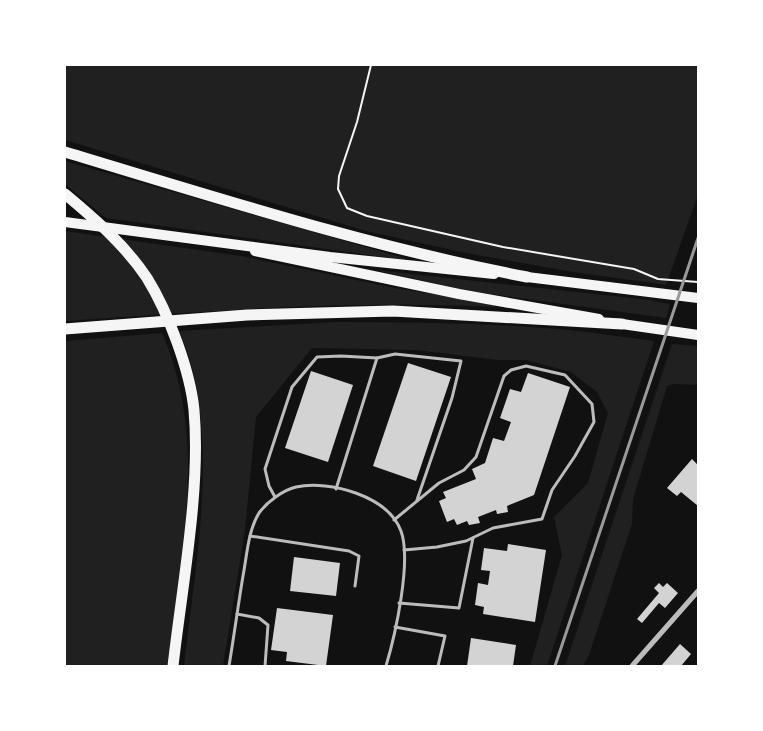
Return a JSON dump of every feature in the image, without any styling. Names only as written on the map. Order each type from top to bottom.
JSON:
[{"type":"highway","points":[[65,152],[342,235],[473,266],[527,276]]},
{"type":"highway","points":[[65,194],[97,221],[123,248],[146,278],[164,310],[180,352],[194,408],[195,453],[173,666]]},
{"type":"highway","points":[[65,329],[247,315],[393,311],[622,324]]},
{"type":"main road","points":[[65,222],[443,270],[527,276],[698,298]]},
{"type":"main road","points":[[230,244],[275,257],[459,294],[570,312],[622,324],[698,335]]},
{"type":"street","points":[[632,666],[698,591]]},
{"type":"lane","points":[[275,497],[269,486],[265,469],[292,387],[317,358],[341,356],[377,358],[395,354],[461,361],[452,398],[417,501]]},
{"type":"lane","points":[[336,489],[377,358]]},
{"type":"lane","points":[[394,520],[439,483],[464,470],[476,457],[504,376],[511,370],[526,366],[565,376],[592,404],[594,422],[575,456],[552,490],[542,519],[492,528],[473,538],[437,548],[404,550]]},
{"type":"lane","points":[[229,666],[250,536],[259,513],[275,497],[295,488],[314,486],[354,492],[374,500],[394,520],[401,531],[406,565],[386,666]]},
{"type":"lane","points":[[250,536],[349,551],[359,556],[355,586]]},
{"type":"lane","points":[[399,603],[459,608],[473,538]]},
{"type":"lane","points":[[237,614],[259,618],[268,625],[265,666]]},
{"type":"lane","points":[[395,627],[445,636],[438,666]]},
{"type":"path","points":[[370,65],[357,122],[339,176],[338,189],[347,208],[367,216],[503,247],[634,269],[658,279],[698,282]]},
{"type":"shaded area","points":[[65,65],[698,65],[698,195],[666,285],[573,272],[466,253],[366,231],[65,140]]},
{"type":"shaded area","points":[[65,161],[404,258],[404,260],[106,218],[65,184]]},
{"type":"shaded area","points":[[65,231],[241,256],[400,289],[495,304],[494,307],[387,305],[280,308],[65,321]]},
{"type":"shaded area","points":[[375,270],[650,300],[670,304],[666,318],[475,292]]},
{"type":"shaded area","points":[[334,322],[446,323],[531,327],[571,330],[654,341],[547,666],[530,666],[562,555],[554,517],[588,483],[608,413],[597,392],[571,372],[526,360],[498,360],[416,350],[312,348],[256,417],[245,530],[223,666],[184,666],[199,541],[203,453],[200,410],[192,369],[179,331]]},
{"type":"shaded area","points":[[162,333],[176,373],[184,414],[188,456],[184,540],[167,666],[65,666],[65,341]]},
{"type":"shaded area","points":[[672,344],[698,346],[698,385],[673,384],[667,386],[633,499],[632,524],[589,655],[583,666],[565,666]]},
{"type":"building","points":[[408,363],[451,377],[416,481],[373,466]]},
{"type":"building","points":[[311,371],[353,385],[328,462],[285,448]]},
{"type":"building","points":[[528,373],[570,387],[534,495],[507,506],[508,512],[497,514],[496,510],[478,517],[480,523],[469,525],[467,521],[457,525],[454,519],[447,522],[439,501],[446,498],[443,492],[476,479],[472,469],[485,463],[493,438],[504,441],[511,422],[500,418],[510,389],[521,392]]},
{"type":"building","points":[[692,459],[698,465],[698,506],[681,492],[677,496],[667,488]]},
{"type":"building","points":[[508,544],[546,550],[535,622],[483,614],[484,607],[475,605],[478,583],[488,585],[490,571],[481,570],[484,548],[507,551]]},
{"type":"building","points":[[294,557],[340,563],[336,596],[290,591]]},
{"type":"building","points":[[659,583],[663,587],[667,583],[678,593],[665,608],[659,603],[642,623],[637,619],[659,593],[654,588]]},
{"type":"building","points":[[277,608],[333,615],[326,666],[286,661],[287,652],[271,650]]},
{"type":"building","points":[[471,638],[516,645],[513,666],[467,666]]},
{"type":"building","points":[[680,644],[691,654],[681,666],[661,666]]},
{"type":"railway","points":[[555,666],[698,238]]}]
